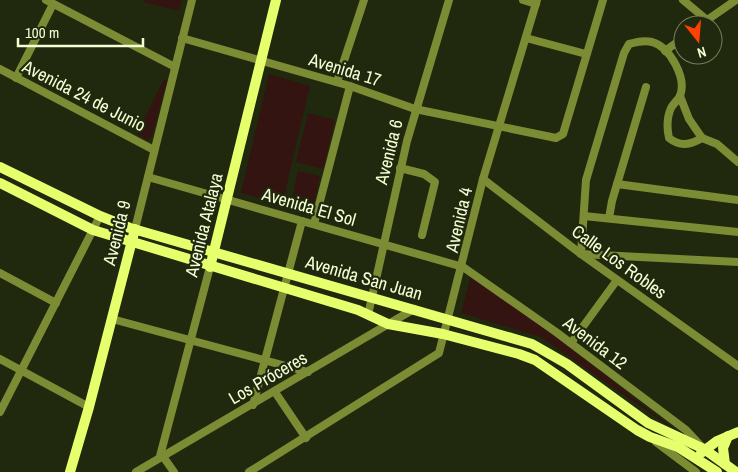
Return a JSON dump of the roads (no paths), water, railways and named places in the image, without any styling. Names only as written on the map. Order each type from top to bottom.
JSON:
[{"type":"main road","name":"Avenida Atalaya","points":[[210,267],[276,0]]},
{"type":"main road","name":"Avenida San Juan","points":[[0,166],[100,216],[134,229],[519,339],[544,349],[648,423],[701,453]]},
{"type":"main road","name":"Avenida San Juan","points":[[0,183],[93,230],[131,244],[368,314],[388,324],[444,334],[535,360],[650,438],[701,453]]},
{"type":"main road","name":"Avenida 9","points":[[70,472],[89,407],[134,229]]},
{"type":"main road","points":[[701,453],[738,432]]},
{"type":"main road","points":[[725,464],[723,448],[728,436]]},
{"type":"main road","points":[[701,453],[725,464],[736,472]]},
{"type":"main road","points":[[701,453],[717,472]]},
{"type":"street","name":"Avenida 9","points":[[134,229],[192,0]]},
{"type":"street","points":[[338,82],[364,0]]},
{"type":"street","name":"Avenida 6","points":[[368,314],[415,109],[449,0]]},
{"type":"street","points":[[523,0],[537,2]]},
{"type":"street","points":[[526,38],[586,54],[603,0]]},
{"type":"street","points":[[683,0],[701,15]]},
{"type":"street","points":[[714,15],[736,0]]},
{"type":"street","points":[[16,78],[49,2],[175,67]]},
{"type":"street","name":"Avenida 4","points":[[249,472],[438,355],[463,267],[483,180],[537,2]]},
{"type":"street","name":"Avenida 17","points":[[182,38],[338,82],[415,109],[500,128],[560,137],[586,54]]},
{"type":"street","points":[[738,162],[717,144],[702,138],[688,119],[680,96],[682,79],[665,51],[653,42],[640,41],[629,44],[624,53],[586,180],[581,254],[738,262]]},
{"type":"street","points":[[665,51],[673,45]]},
{"type":"street","name":"Avenida 24 de Junio","points":[[0,69],[154,150]]},
{"type":"street","points":[[314,224],[350,86]]},
{"type":"street","points":[[609,218],[617,184],[646,87]]},
{"type":"street","points":[[680,96],[671,109],[667,125],[669,138],[682,145],[693,143],[702,138]]},
{"type":"street","points":[[400,168],[424,174],[435,182],[422,235]]},
{"type":"street","name":"Avenida El Sol","points":[[148,177],[463,267]]},
{"type":"street","name":"Calle Los Robles","points":[[483,180],[581,254],[738,366]]},
{"type":"street","points":[[617,184],[738,200]]},
{"type":"street","points":[[0,412],[23,371],[100,216]]},
{"type":"street","points":[[584,216],[738,232]]},
{"type":"street","points":[[253,405],[302,221]]},
{"type":"street","name":"Avenida Atalaya","points":[[161,456],[210,267]]},
{"type":"street","name":"Avenida 12","points":[[463,267],[571,343],[686,430],[701,453]]},
{"type":"street","points":[[0,274],[56,303]]},
{"type":"street","points":[[571,343],[618,280]]},
{"type":"street","name":"Los Próceres","points":[[136,472],[414,309]]},
{"type":"street","points":[[112,319],[308,372]]},
{"type":"street","points":[[0,359],[89,407]]},
{"type":"street","points":[[275,392],[306,438]]},
{"type":"street","points":[[650,438],[696,472]]},
{"type":"street","points":[[688,466],[701,453]]},
{"type":"street","points":[[161,456],[174,472]]}]
